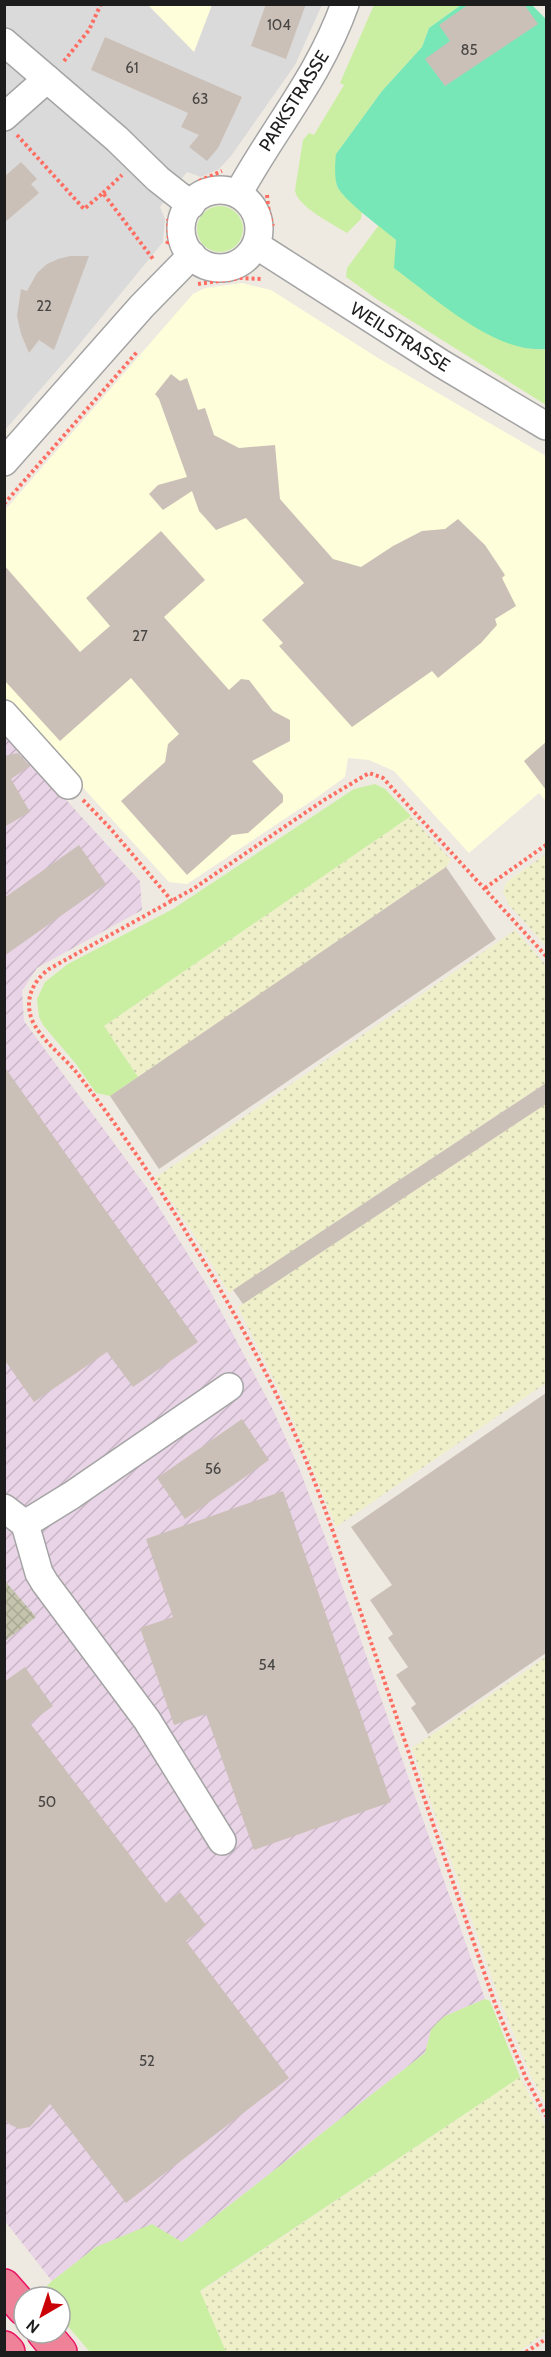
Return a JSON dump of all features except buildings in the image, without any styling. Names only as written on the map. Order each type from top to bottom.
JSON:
[{"type":"highway","points":[[4,2348],[8,2352]]},
{"type":"street","name":"PARKSTRASSE","points":[[238,194],[258,159],[310,82],[332,39],[345,4]]},
{"type":"street","points":[[4,42],[190,205]]},
{"type":"street","points":[[8,123],[47,79]]},
{"type":"street","points":[[213,191],[230,191],[238,194],[250,204],[257,216],[259,231],[256,245],[243,261],[225,267],[207,266],[186,250],[181,236],[183,219],[190,205],[213,191]]},
{"type":"street","name":"WEILSTRASSE","points":[[256,245],[451,370],[546,426]]},
{"type":"street","points":[[4,462],[171,275],[192,255]]},
{"type":"street","points":[[4,714],[68,785]]},
{"type":"street","points":[[222,1841],[147,1720],[45,1583],[15,1516],[72,1496],[229,1387]]},
{"type":"path","points":[[47,79],[83,38],[100,4]]},
{"type":"path","points":[[8,123],[84,209],[103,193],[154,261],[188,292],[197,285],[240,278],[267,281]]},
{"type":"path","points":[[4,504],[142,346]]},
{"type":"path","points":[[546,956],[383,778],[369,773],[324,800],[194,889],[57,963],[41,974],[32,987],[30,1012],[33,1020],[96,1098],[181,1224],[230,1307],[288,1420],[333,1534],[497,2009],[526,2078],[546,2116]]},
{"type":"path","points":[[68,785],[110,828],[172,901]]},
{"type":"path","points":[[485,888],[546,845]]},
{"type":"path","points":[[526,2352],[546,2339]]},
{"type":"shaded area","points":[[5,5],[322,5],[295,65],[231,156],[219,169],[201,177],[187,172],[160,207],[165,219],[163,242],[73,352],[5,430]]},
{"type":"shaded area","points":[[148,5],[212,5],[194,52]]},
{"type":"shaded area","points":[[242,283],[271,290],[378,358],[546,456],[546,801],[539,793],[469,853],[394,771],[369,760],[348,758],[345,777],[316,798],[187,884],[169,882],[77,781],[5,697],[5,510],[193,294],[205,288]]},
{"type":"shaded area","points":[[4,724],[35,758],[68,802],[140,881],[142,910],[37,968],[22,991],[24,1021],[147,1188],[208,1287],[273,1410],[299,1468],[328,1545],[485,1999],[445,2016],[431,2030],[425,2053],[182,2242],[96,2247],[52,2281],[4,2220]]},
{"type":"shaded area","points":[[411,816],[451,860],[446,867],[138,1077],[104,1026]]},
{"type":"shaded area","points":[[546,854],[546,946],[509,905],[503,892],[509,880]]},
{"type":"shaded area","points":[[515,930],[546,965],[546,1083],[229,1293],[191,1230],[155,1178]]},
{"type":"shaded area","points":[[546,1104],[546,1383],[336,1527],[287,1406],[238,1307]]},
{"type":"shaded area","points":[[5,1581],[36,1617],[4,1641]]},
{"type":"shaded area","points":[[546,1657],[545,2103],[531,2076],[499,1998],[412,1748]]},
{"type":"shaded area","points":[[520,2077],[546,2126],[546,2333],[518,2352],[226,2352],[200,2292]]},
{"type":"green space","points":[[374,5],[461,5],[429,28],[422,47],[382,91],[336,154],[337,187],[362,212],[361,219],[347,233],[308,208],[297,196],[295,190],[303,140],[309,133],[314,135],[344,85],[340,83]]},
{"type":"green space","points":[[461,5],[532,5],[546,19],[546,349],[526,348],[506,343],[486,333],[446,308],[394,268],[396,240],[349,201],[337,185],[336,154],[382,91],[422,47],[429,28]]},
{"type":"green space","points":[[220,206],[236,213],[243,229],[236,245],[220,252],[204,245],[197,229],[204,213]]},
{"type":"green space","points":[[379,225],[396,240],[395,268],[489,334],[525,347],[546,349],[546,405],[378,300],[346,277],[347,268]]},
{"type":"green space","points":[[375,784],[385,789],[411,816],[104,1026],[138,1077],[110,1096],[96,1093],[39,1017],[37,999],[45,982],[68,964],[173,909],[354,789]]},
{"type":"green space","points":[[485,1999],[490,2001],[520,2077],[200,2291],[226,2352],[90,2352],[72,2331],[72,2285],[48,2285],[52,2281],[96,2247],[152,2224],[182,2242],[425,2053],[431,2030],[445,2016]]}]
